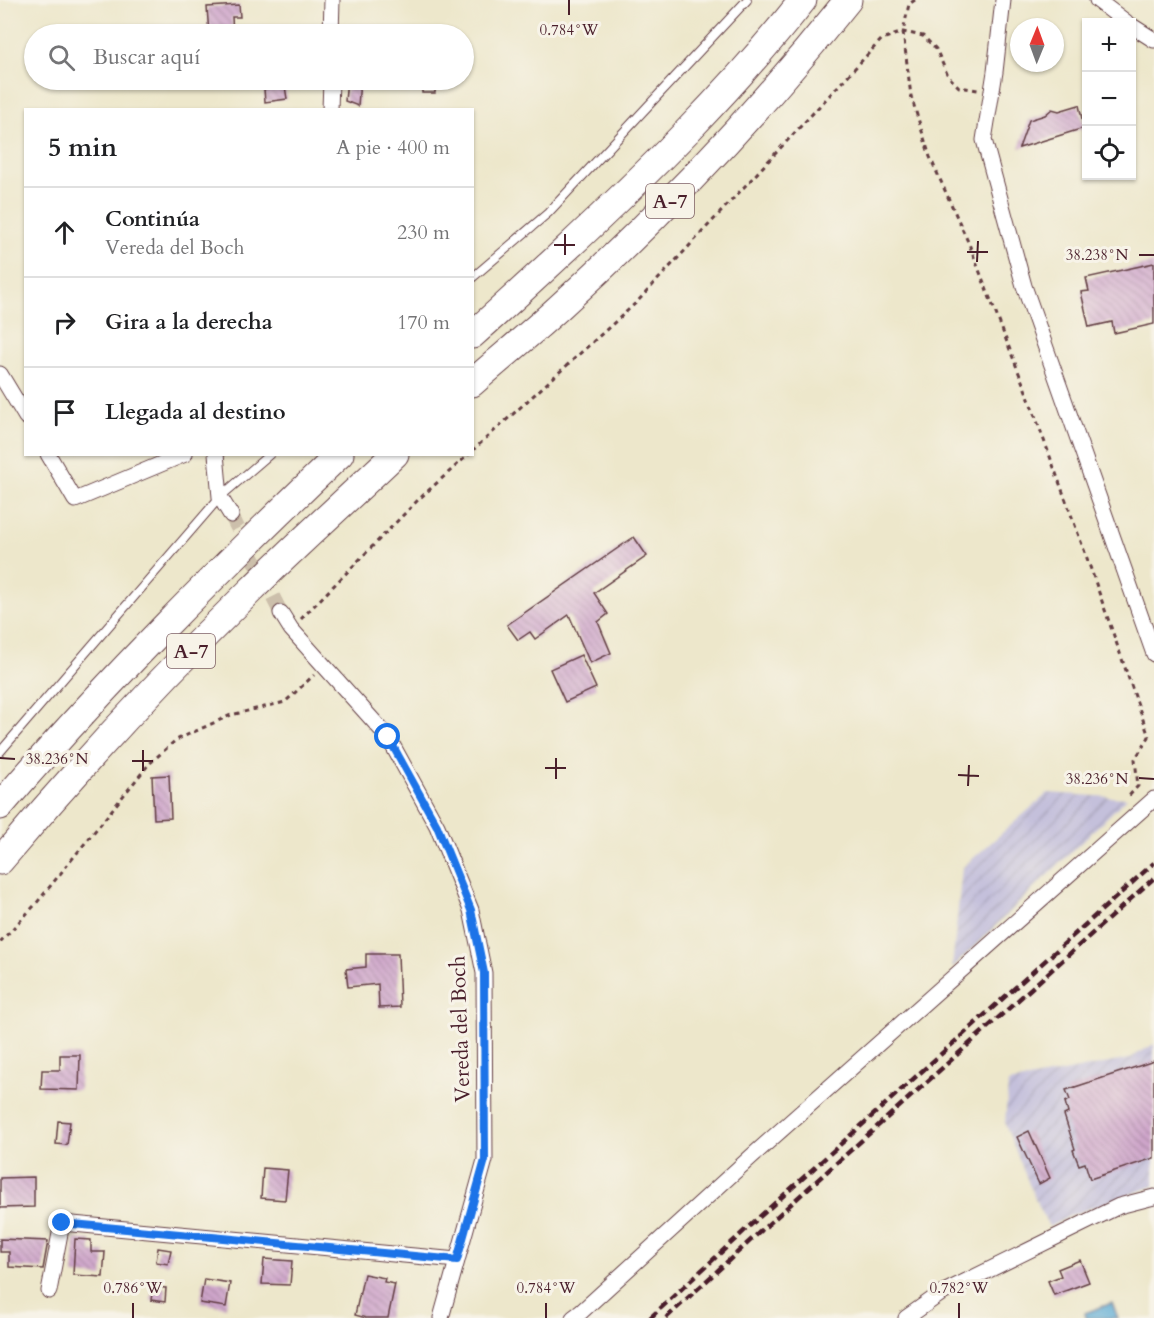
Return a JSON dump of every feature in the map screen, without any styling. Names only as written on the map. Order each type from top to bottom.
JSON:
[{"type":"highway","name":"A-7","points":[[474,333],[674,145],[729,86],[803,0]]},
{"type":"highway","name":"A-7","points":[[474,381],[565,303],[693,177],[757,109],[848,0]]},
{"type":"highway","name":"A-7","points":[[0,806],[48,749],[146,645],[338,456]]},
{"type":"highway","name":"A-7","points":[[0,861],[44,808],[137,706],[250,590],[393,456]]},
{"type":"street","points":[[332,0],[332,24]]},
{"type":"street","points":[[1003,0],[984,140],[1024,286],[1154,654]]},
{"type":"street","points":[[1097,0],[1121,18]]},
{"type":"street","points":[[1136,29],[1154,40]]},
{"type":"street","points":[[330,108],[331,90]]},
{"type":"street","points":[[0,374],[24,414]]},
{"type":"street","points":[[49,456],[75,500],[180,456]]},
{"type":"street","points":[[216,456],[220,497],[231,515]]},
{"type":"street","name":"Vereda del Boch","points":[[281,613],[291,629],[388,737],[437,826],[471,910],[484,973],[485,1160],[441,1318]]},
{"type":"street","points":[[573,1318],[1154,799]]},
{"type":"street","points":[[906,1318],[940,1294],[1100,1215],[1119,1206],[1154,1197]]},
{"type":"street","points":[[49,1292],[62,1223],[457,1260]]},
{"type":"lane","points":[[474,276],[548,213],[747,0]]},
{"type":"lane","points":[[0,752],[220,497],[268,456]]},
{"type":"path","points":[[915,0],[909,4],[903,32],[911,96],[930,157],[969,244],[1029,399],[1149,737],[1135,759],[1138,786],[1127,798]]},
{"type":"path","points":[[474,449],[637,302],[882,39],[903,32],[923,36],[936,49],[948,76],[959,87],[992,90]]},
{"type":"path","points":[[291,629],[418,500],[467,456]]},
{"type":"path","points":[[0,942],[35,905],[149,764],[176,740],[231,715],[285,702],[324,665]]},
{"type":"shaded area","points":[[1048,793],[1127,798],[952,968],[962,868]]},
{"type":"shaded area","points":[[1154,1044],[1154,1186],[1071,1215],[1049,1227],[1005,1124],[1008,1083],[1129,1059]]},
{"type":"water","points":[[1112,1303],[1118,1318],[1086,1318],[1085,1313]]},
{"type":"building","points":[[239,5],[240,17],[232,17],[232,24],[208,24],[207,7]]},
{"type":"building","points":[[264,90],[286,90],[287,99],[265,102]]},
{"type":"building","points":[[346,90],[359,90],[358,106],[345,101]]},
{"type":"building","points":[[422,90],[435,90],[435,93],[422,93]]},
{"type":"building","points":[[1079,105],[1082,129],[1019,148],[1029,120],[1045,115],[1052,109],[1059,111]]},
{"type":"building","points":[[1154,263],[1154,324],[1114,333],[1112,322],[1089,327],[1081,292],[1089,291],[1086,278]]},
{"type":"building","points":[[634,537],[647,556],[594,593],[608,614],[598,622],[611,653],[590,663],[569,615],[535,639],[530,632],[518,640],[507,625]]},
{"type":"building","points":[[581,655],[596,688],[565,702],[550,669]]},
{"type":"building","points":[[169,775],[171,818],[154,819],[152,776]]},
{"type":"building","points":[[366,954],[398,954],[400,1007],[379,1008],[378,984],[348,987],[346,969],[366,967]]},
{"type":"building","points":[[60,1055],[80,1055],[79,1090],[41,1089],[42,1070],[60,1070]]},
{"type":"building","points":[[1154,1061],[1154,1158],[1090,1179],[1085,1163],[1079,1165],[1073,1150],[1075,1149],[1064,1115],[1068,1113],[1065,1102],[1070,1100],[1066,1090]]},
{"type":"building","points":[[58,1121],[70,1122],[67,1145],[56,1144]]},
{"type":"building","points":[[1029,1131],[1050,1178],[1039,1184],[1017,1137]]},
{"type":"building","points":[[263,1168],[288,1170],[285,1200],[261,1198]]},
{"type":"building","points":[[34,1177],[34,1207],[0,1208],[0,1178]]},
{"type":"building","points":[[0,1239],[48,1241],[43,1269],[9,1267],[9,1252],[0,1252]]},
{"type":"building","points":[[75,1239],[91,1240],[91,1252],[105,1252],[103,1277],[73,1275]]},
{"type":"building","points":[[158,1248],[171,1250],[168,1264],[156,1262]]},
{"type":"building","points":[[264,1259],[292,1261],[290,1285],[262,1284]]},
{"type":"building","points":[[1080,1260],[1089,1282],[1054,1295],[1048,1281],[1061,1276],[1058,1269]]},
{"type":"building","points":[[364,1274],[385,1278],[384,1282],[395,1284],[388,1318],[366,1318],[355,1315]]},
{"type":"building","points":[[204,1279],[230,1283],[226,1307],[200,1303]]},
{"type":"building","points":[[153,1287],[166,1288],[165,1302],[151,1300]]},
{"type":"tunnel","points":[[231,515],[281,613]]},
{"type":"railway","points":[[650,1318],[1154,863]]},
{"type":"railway","points":[[666,1318],[1154,878]]},
{"type":"route","points":[[62,1223],[457,1260],[485,1160],[484,973],[471,910],[437,826],[388,737]]}]
